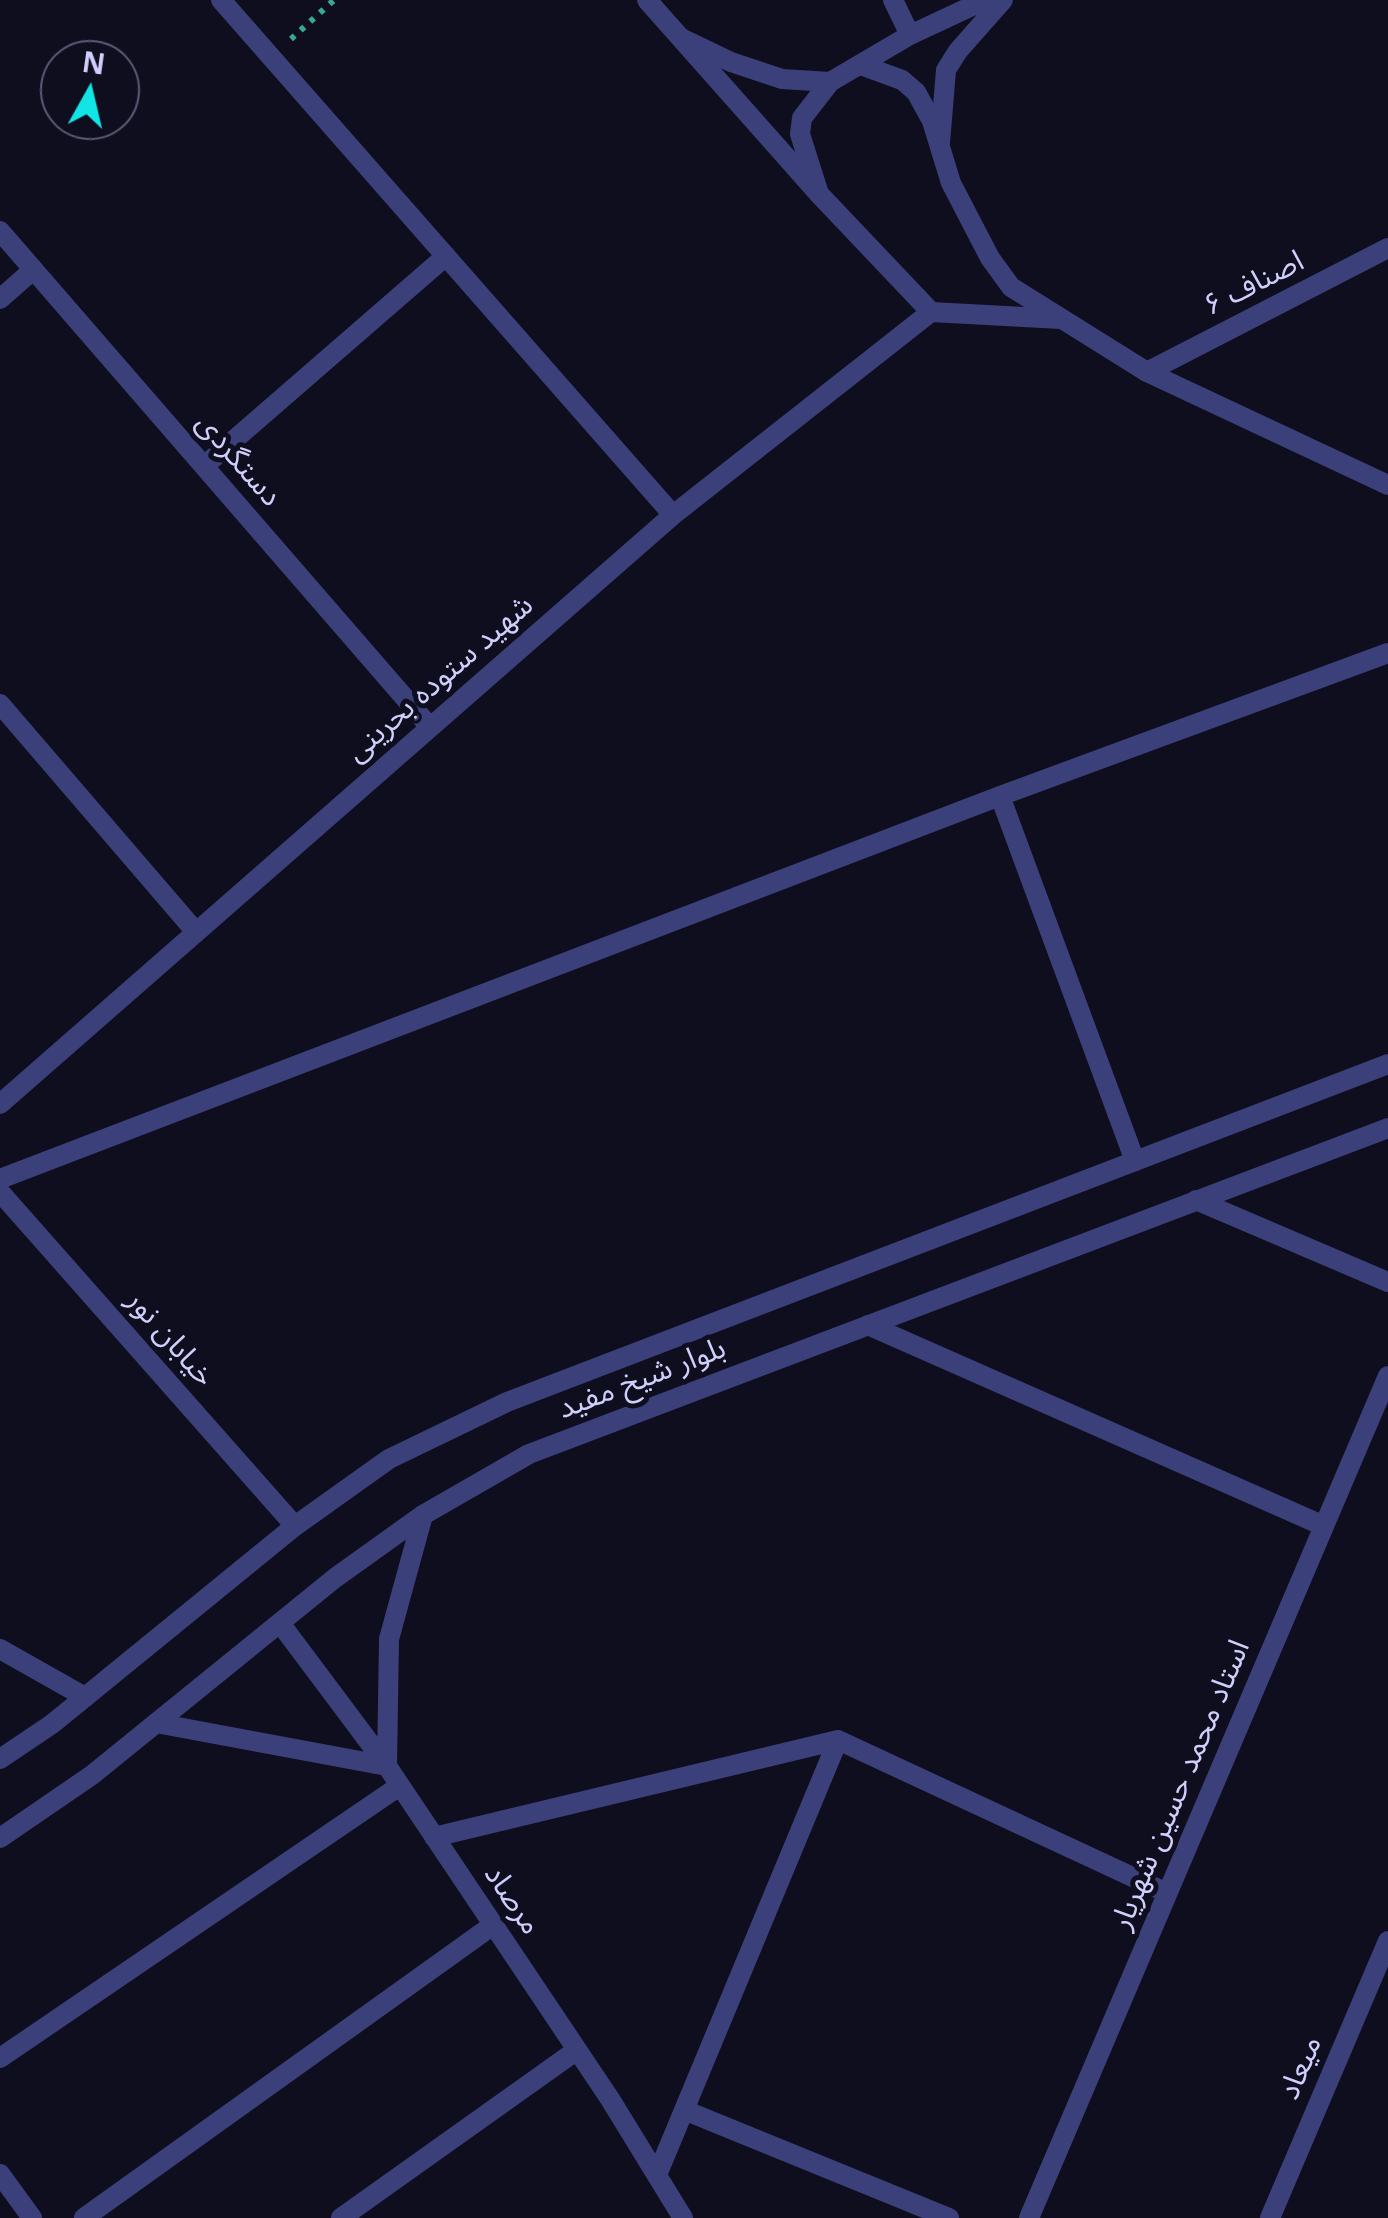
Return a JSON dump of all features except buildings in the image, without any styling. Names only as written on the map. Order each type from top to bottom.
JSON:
[{"type":"street","points":[[221,0],[673,515]]},
{"type":"street","points":[[646,0],[819,194],[931,312],[1061,318]]},
{"type":"street","points":[[894,0],[910,35]]},
{"type":"street","points":[[819,194],[800,134],[802,118],[830,82],[910,35],[985,0]]},
{"type":"street","points":[[940,145],[946,70],[1004,0]]},
{"type":"street","points":[[680,38],[731,62],[782,79],[830,82]]},
{"type":"street","points":[[861,65],[902,80],[916,92],[932,121],[951,183],[990,258],[1012,288],[1147,372],[1388,485]]},
{"type":"street","name":"دستگردی","points":[[0,231],[430,727]]},
{"type":"street","name":"اصناف ۶","points":[[1147,372],[1388,248]]},
{"type":"street","points":[[204,466],[446,256]]},
{"type":"street","points":[[0,299],[33,270]]},
{"type":"street","name":"شهید ستوده بحرینی","points":[[0,1104],[673,515],[931,312]]},
{"type":"street","points":[[0,1179],[1000,796],[1388,653]]},
{"type":"street","points":[[0,704],[196,932]]},
{"type":"street","points":[[1000,796],[1135,1161]]},
{"type":"street","name":"بلوار شیخ مفید","points":[[0,1759],[86,1696],[295,1526],[389,1459],[508,1402],[1388,1064]]},
{"type":"street","name":"بلوار شیخ مفید","points":[[0,1838],[92,1776],[280,1623],[422,1516],[529,1454],[1388,1128]]},
{"type":"street","name":"خیابان نور","points":[[0,1192],[295,1526]]},
{"type":"street","points":[[1196,1200],[1388,1282]]},
{"type":"street","points":[[868,1325],[1324,1526]]},
{"type":"street","name":"استاد محمد حسین شهریار","points":[[1029,2218],[1388,1376]]},
{"type":"street","points":[[156,1723],[387,1766],[389,1639],[422,1516]]},
{"type":"street","name":"مرصاد","points":[[280,1623],[387,1766],[577,2050],[683,2218]]},
{"type":"street","points":[[0,1649],[86,1696]]},
{"type":"street","points":[[434,1837],[838,1740],[1167,1893]]},
{"type":"street","points":[[657,2174],[838,1740]]},
{"type":"street","points":[[0,2058],[398,1787]]},
{"type":"street","points":[[84,2218],[494,1926]]},
{"type":"street","name":"میعاد","points":[[1270,2218],[1388,1941]]},
{"type":"street","points":[[342,2218],[577,2050]]},
{"type":"street","points":[[684,2110],[950,2218]]},
{"type":"street","points":[[0,2174],[32,2218]]},
{"type":"path","points":[[271,57],[334,0]]}]
